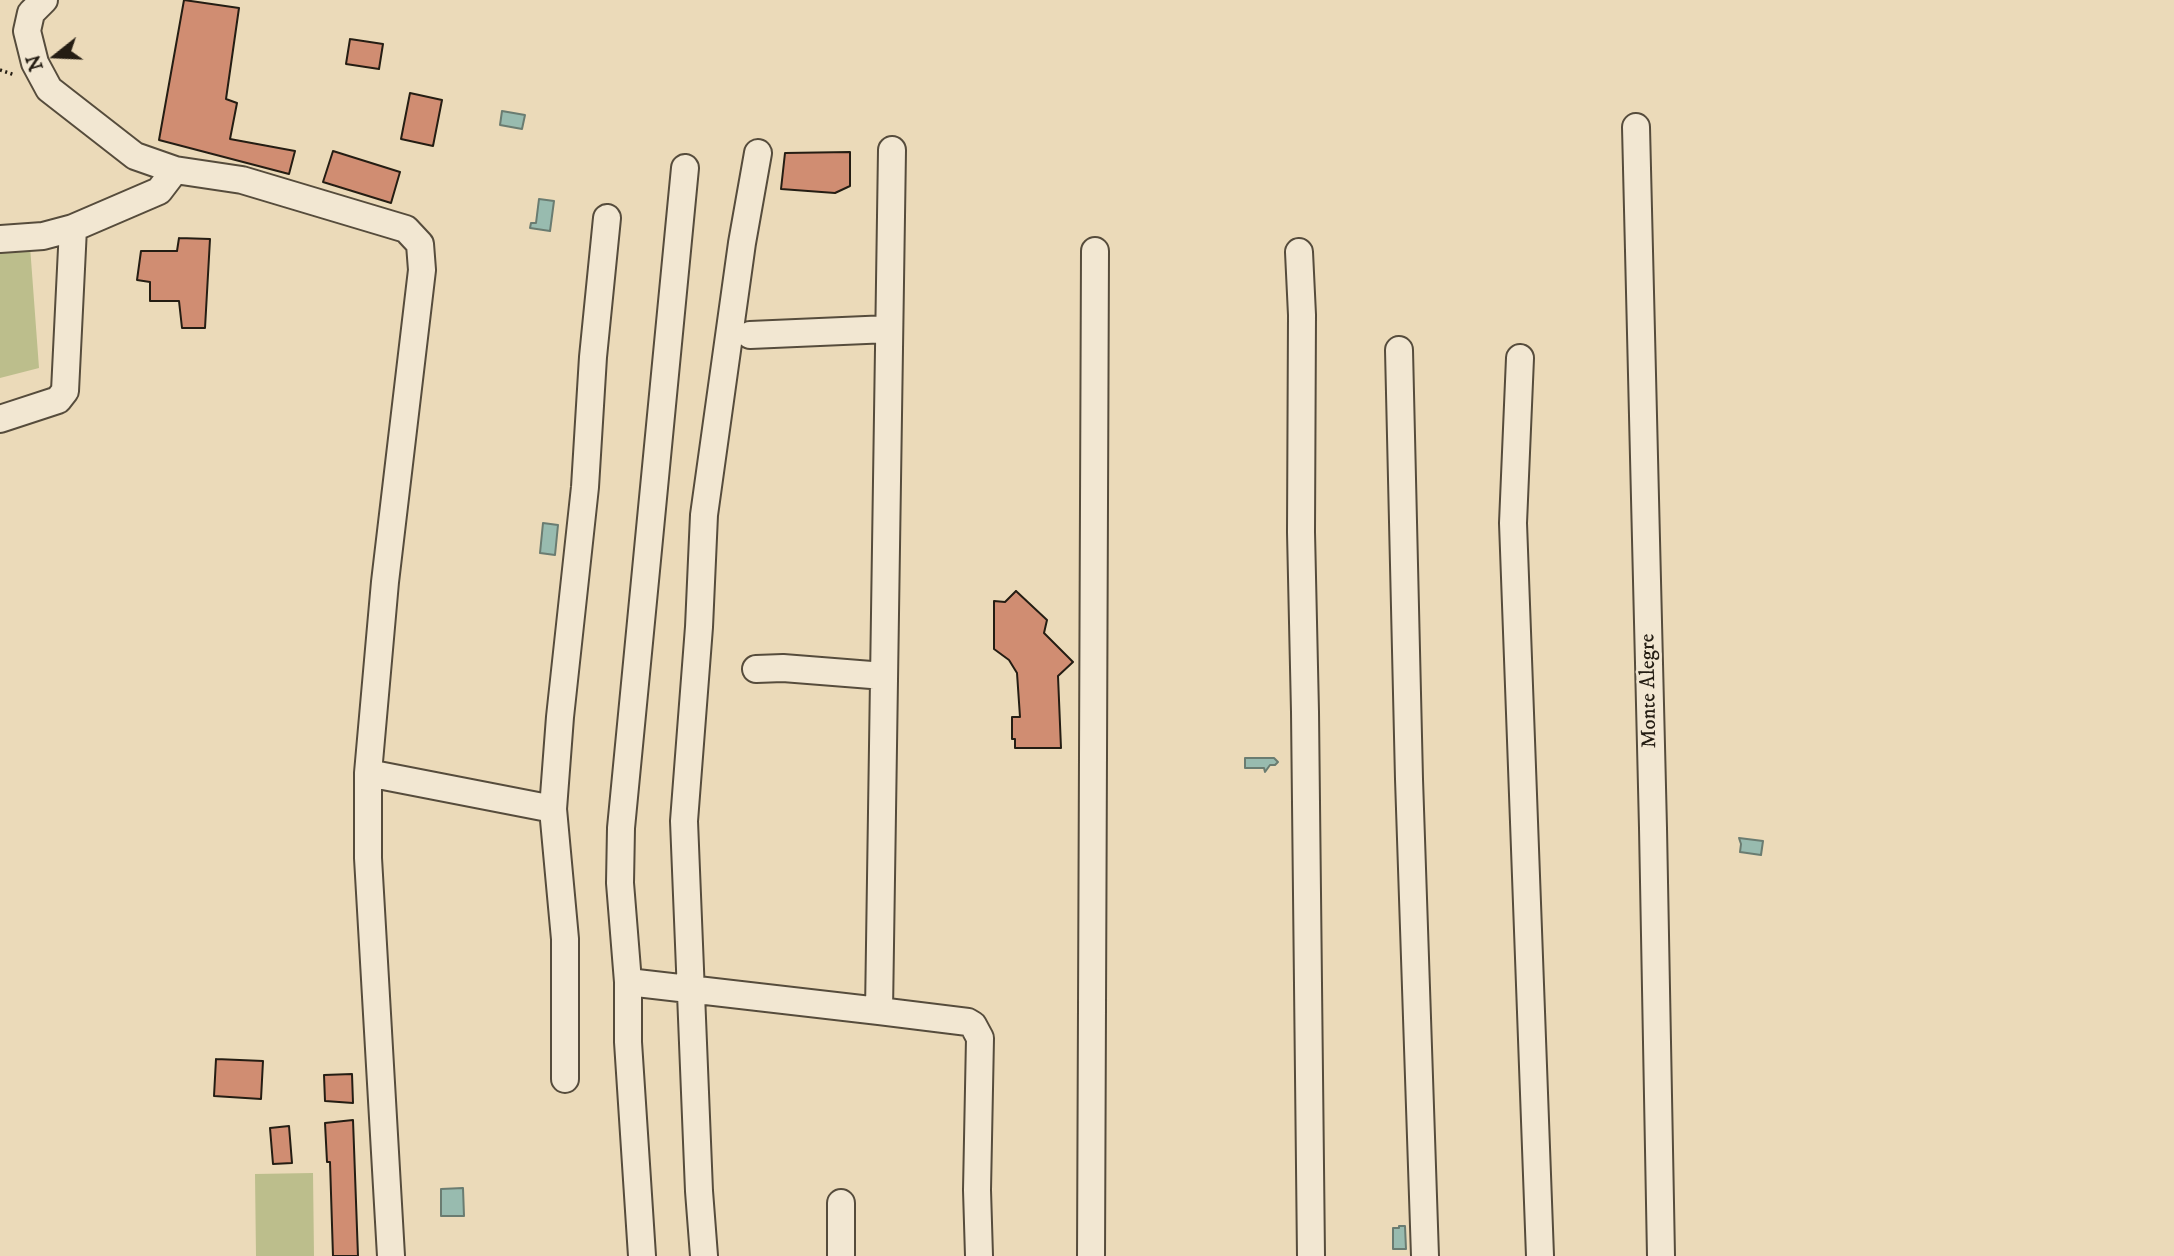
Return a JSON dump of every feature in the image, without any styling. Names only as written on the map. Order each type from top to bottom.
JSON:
[{"type":"street","points":[[44,0],[31,13],[27,31],[35,63],[49,89],[135,156],[175,170],[242,180],[406,229],[420,244],[422,270],[385,582],[368,773],[369,858],[391,1256]]},
{"type":"street","name":"Monte Alegre","points":[[1636,127],[1654,842],[1661,1256]]},
{"type":"street","points":[[879,1011],[892,150]]},
{"type":"street","points":[[704,1256],[684,821],[699,627],[704,516],[742,243],[758,153]]},
{"type":"street","points":[[642,1256],[628,1042],[628,982],[620,883],[621,828],[685,168]]},
{"type":"street","points":[[0,239],[43,236],[73,228],[159,191],[175,170]]},
{"type":"street","points":[[565,1079],[565,939],[554,809],[560,717],[585,487],[593,356],[607,218]]},
{"type":"street","points":[[0,419],[58,400],[65,391],[73,228]]},
{"type":"street","points":[[1091,1256],[1095,251]]},
{"type":"street","points":[[1299,252],[1302,315],[1301,532],[1311,1256]]},
{"type":"street","points":[[750,335],[889,329]]},
{"type":"street","points":[[1399,350],[1409,779],[1425,1256]]},
{"type":"street","points":[[1520,358],[1513,523],[1540,1256]]},
{"type":"street","points":[[756,669],[783,668],[884,676]]},
{"type":"street","points":[[368,773],[554,809]]},
{"type":"street","points":[[628,982],[968,1022],[979,1033],[980,1038],[977,1190],[979,1256]]},
{"type":"street","points":[[841,1203],[841,1256]]},
{"type":"green space","points":[[30,246],[39,368],[0,378],[0,248]]},
{"type":"green space","points":[[313,1173],[314,1256],[256,1256],[255,1174]]},
{"type":"water","points":[[502,111],[525,115],[522,129],[500,125]]},
{"type":"water","points":[[539,199],[554,201],[550,231],[530,228],[531,223],[536,223]]},
{"type":"water","points":[[543,523],[558,525],[555,555],[540,553]]},
{"type":"water","points":[[1245,758],[1274,758],[1278,762],[1270,765],[1265,772],[1264,768],[1245,768]]},
{"type":"water","points":[[1739,838],[1763,841],[1761,855],[1740,852]]},
{"type":"water","points":[[463,1188],[464,1216],[441,1216],[441,1189]]},
{"type":"water","points":[[1405,1226],[1406,1249],[1393,1249],[1393,1228]]},
{"type":"building","points":[[184,0],[239,8],[226,99],[237,103],[230,139],[295,151],[289,174],[159,140]]},
{"type":"building","points":[[350,39],[383,44],[379,69],[346,64]]},
{"type":"building","points":[[410,93],[442,100],[433,146],[401,139]]},
{"type":"building","points":[[333,151],[400,172],[391,203],[323,182]]},
{"type":"building","points":[[850,152],[850,186],[835,193],[781,189],[785,153]]},
{"type":"building","points":[[179,238],[210,239],[205,328],[182,328],[179,301],[150,301],[150,282],[137,280],[141,251],[177,251]]},
{"type":"building","points":[[1016,591],[1047,620],[1044,633],[1073,662],[1058,676],[1061,748],[1015,748],[1015,739],[1012,739],[1012,717],[1020,717],[1017,673],[1009,660],[994,649],[994,601],[1005,602]]},
{"type":"building","points":[[216,1059],[263,1061],[261,1099],[214,1096]]},
{"type":"building","points":[[352,1074],[353,1103],[325,1101],[324,1075]]},
{"type":"building","points":[[353,1120],[358,1256],[333,1256],[330,1162],[327,1162],[325,1123]]},
{"type":"building","points":[[289,1126],[292,1163],[273,1164],[270,1128]]}]
